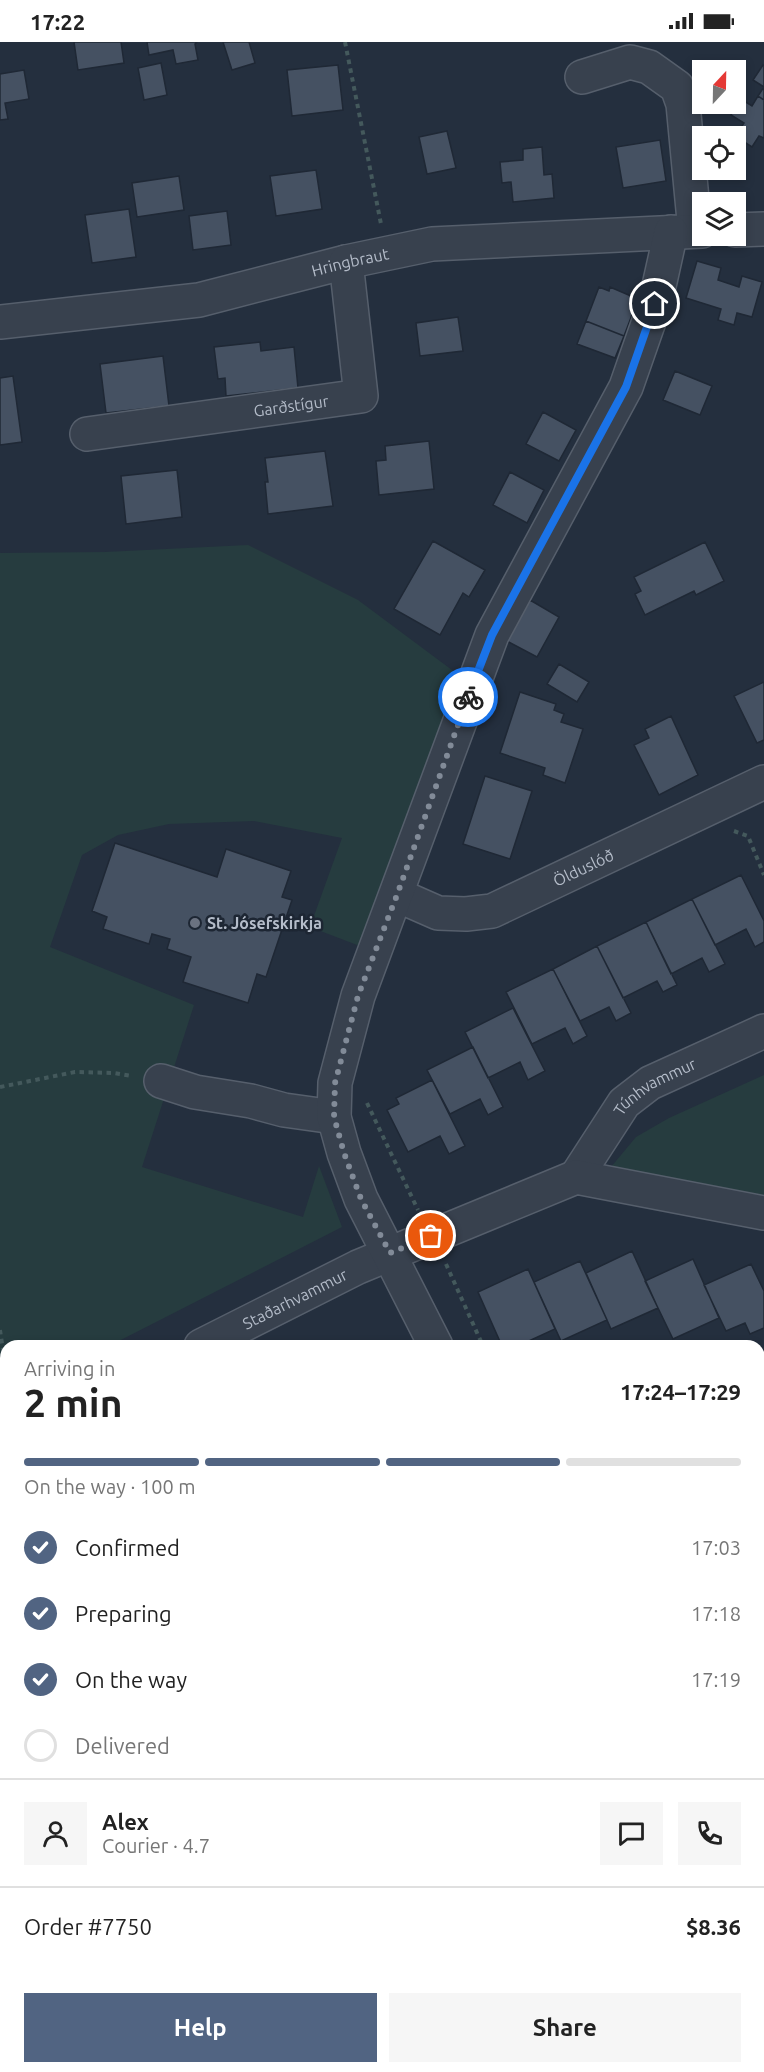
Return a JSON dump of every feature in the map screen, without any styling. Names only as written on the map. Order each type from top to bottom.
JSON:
[{"type":"street","points":[[433,1340],[361,1199],[334,1117],[335,1083],[358,996],[492,635],[626,387],[655,304],[689,231],[683,104],[677,87],[649,67],[639,52],[582,77]]},
{"type":"street","points":[[746,229],[764,228]]},
{"type":"street","name":"Hringbraut","points":[[0,322],[199,300],[346,262],[432,244],[689,231]]},
{"type":"street","name":"Garðstígur","points":[[87,434],[361,396],[346,262]]},
{"type":"street","name":"Ölduslóð","points":[[397,895],[438,913],[466,914],[492,911],[764,782]]},
{"type":"street","name":"Túnhvammur","points":[[576,1177],[624,1103],[650,1083],[764,1031]]},
{"type":"street","points":[[161,1081],[195,1092],[334,1117]]},
{"type":"street","points":[[390,1253],[576,1177],[764,1212]]},
{"type":"street","name":"Staðarhvammur","points":[[213,1340],[390,1253]]},
{"type":"path","points":[[345,42],[387,254]]},
{"type":"path","points":[[719,804],[729,829],[748,836],[764,875]]},
{"type":"path","points":[[0,1087],[75,1072],[114,1073],[161,1081]]},
{"type":"path","points":[[363,1095],[480,1340]]},
{"type":"green space","points":[[248,545],[358,600],[464,679],[365,948],[310,927],[342,838],[254,821],[169,824],[118,835],[82,855],[50,947],[194,1005],[142,1167],[303,1217],[319,1166],[342,1227],[121,1340],[0,1340],[0,553],[105,552]]},
{"type":"green space","points":[[764,1075],[764,1200],[606,1173],[636,1137],[669,1118]]},
{"type":"building","points":[[74,42],[121,42],[124,63],[78,70]]},
{"type":"building","points":[[147,42],[197,42],[195,44],[198,60],[176,64],[173,50],[149,55]]},
{"type":"building","points":[[223,42],[249,42],[255,63],[232,70]]},
{"type":"building","points":[[161,63],[167,95],[144,100],[138,68]]},
{"type":"building","points":[[338,65],[343,110],[292,116],[287,70]]},
{"type":"building","points":[[764,66],[764,87],[753,80]]},
{"type":"building","points":[[24,70],[29,99],[5,103],[8,119],[0,120],[0,74]]},
{"type":"building","points":[[764,87],[764,100],[758,96]]},
{"type":"building","points":[[758,96],[764,100],[764,138],[759,136],[752,147],[746,143],[746,126],[742,126],[744,123],[731,115],[746,114],[746,102],[752,106]]},
{"type":"building","points":[[447,131],[456,168],[427,174],[419,137]]},
{"type":"building","points":[[660,140],[666,181],[623,188],[616,147]]},
{"type":"building","points":[[542,147],[544,175],[552,174],[554,198],[513,202],[511,182],[502,183],[500,162],[523,160],[523,149]]},
{"type":"building","points":[[316,170],[322,209],[276,216],[270,176]]},
{"type":"building","points":[[179,176],[184,210],[137,217],[132,183]]},
{"type":"building","points":[[129,209],[136,257],[92,263],[85,215]]},
{"type":"building","points":[[227,211],[231,245],[193,250],[189,216]]},
{"type":"building","points":[[697,261],[721,268],[718,280],[739,287],[742,276],[762,282],[752,317],[737,313],[734,325],[718,320],[721,309],[686,298]]},
{"type":"building","points":[[599,287],[609,291],[610,287],[638,299],[624,336],[586,321]]},
{"type":"building","points":[[458,317],[463,351],[420,356],[416,323]]},
{"type":"building","points":[[586,321],[624,336],[615,358],[577,344]]},
{"type":"building","points":[[260,342],[261,351],[294,347],[298,388],[226,396],[225,378],[218,379],[214,347]]},
{"type":"building","points":[[163,356],[169,406],[106,413],[100,364]]},
{"type":"building","points":[[675,371],[712,386],[700,415],[663,400]]},
{"type":"building","points":[[13,376],[22,442],[0,445],[0,378]]},
{"type":"building","points":[[543,412],[576,430],[559,461],[526,444]]},
{"type":"building","points":[[429,441],[434,489],[379,495],[376,461],[386,460],[385,446]]},
{"type":"building","points":[[325,451],[333,506],[268,514],[265,458]]},
{"type":"building","points":[[177,470],[182,517],[126,524],[121,476]]},
{"type":"building","points":[[510,472],[544,490],[527,523],[493,505]]},
{"type":"building","points":[[433,541],[485,570],[469,597],[463,593],[440,635],[394,609]]},
{"type":"building","points":[[705,542],[724,581],[696,595],[694,591],[645,615],[635,594],[641,591],[634,577]]},
{"type":"building","points":[[530,600],[559,617],[537,657],[507,641]]},
{"type":"building","points":[[559,664],[589,682],[577,702],[547,684]]},
{"type":"building","points":[[764,682],[764,740],[757,743],[734,696]]},
{"type":"building","points":[[520,692],[556,704],[554,710],[564,714],[561,722],[583,729],[565,783],[543,775],[545,768],[500,753]]},
{"type":"building","points":[[671,716],[698,775],[659,795],[634,745],[649,738],[645,729]]},
{"type":"building","points":[[485,776],[532,791],[510,859],[463,844]]},
{"type":"building","name":"St. Jósefskirkja","points":[[115,843],[217,877],[226,849],[291,871],[282,897],[292,900],[266,977],[257,974],[248,1003],[183,982],[191,957],[167,949],[170,939],[152,934],[149,944],[103,929],[107,917],[92,911]]},
{"type":"building","points":[[741,875],[764,921],[764,942],[755,947],[746,929],[715,945],[692,899]]},
{"type":"building","points":[[692,899],[725,964],[709,972],[702,958],[671,974],[646,922]]},
{"type":"building","points":[[646,922],[677,985],[663,992],[657,981],[623,998],[597,946]]},
{"type":"building","points":[[597,946],[631,1013],[616,1021],[609,1007],[580,1021],[553,969]]},
{"type":"building","points":[[553,969],[587,1036],[573,1044],[565,1028],[532,1044],[506,992]]},
{"type":"building","points":[[513,1008],[545,1071],[528,1080],[520,1062],[488,1078],[465,1032]]},
{"type":"building","points":[[473,1047],[503,1107],[488,1115],[480,1099],[450,1114],[427,1070]]},
{"type":"building","points":[[432,1080],[465,1146],[449,1154],[440,1136],[408,1152],[387,1110],[399,1104],[396,1098]]},
{"type":"building","points":[[632,1251],[658,1308],[611,1329],[586,1273]]},
{"type":"building","points":[[693,1259],[719,1318],[673,1339],[645,1281]]},
{"type":"building","points":[[580,1261],[607,1320],[561,1340],[534,1282]]},
{"type":"building","points":[[751,1264],[764,1291],[764,1328],[750,1334],[745,1323],[726,1331],[704,1285]]},
{"type":"building","points":[[528,1269],[555,1329],[531,1340],[499,1340],[478,1292]]},
{"type":"way so far","points":[[431,1236],[390,1253],[361,1199],[344,1153],[334,1117],[335,1083],[358,996],[468,697]]},
{"type":"place","name":"St. Jósefskirkja","points":[[195,923]]},
{"type":"route","points":[[468,697],[492,635],[626,387],[655,304]]}]
